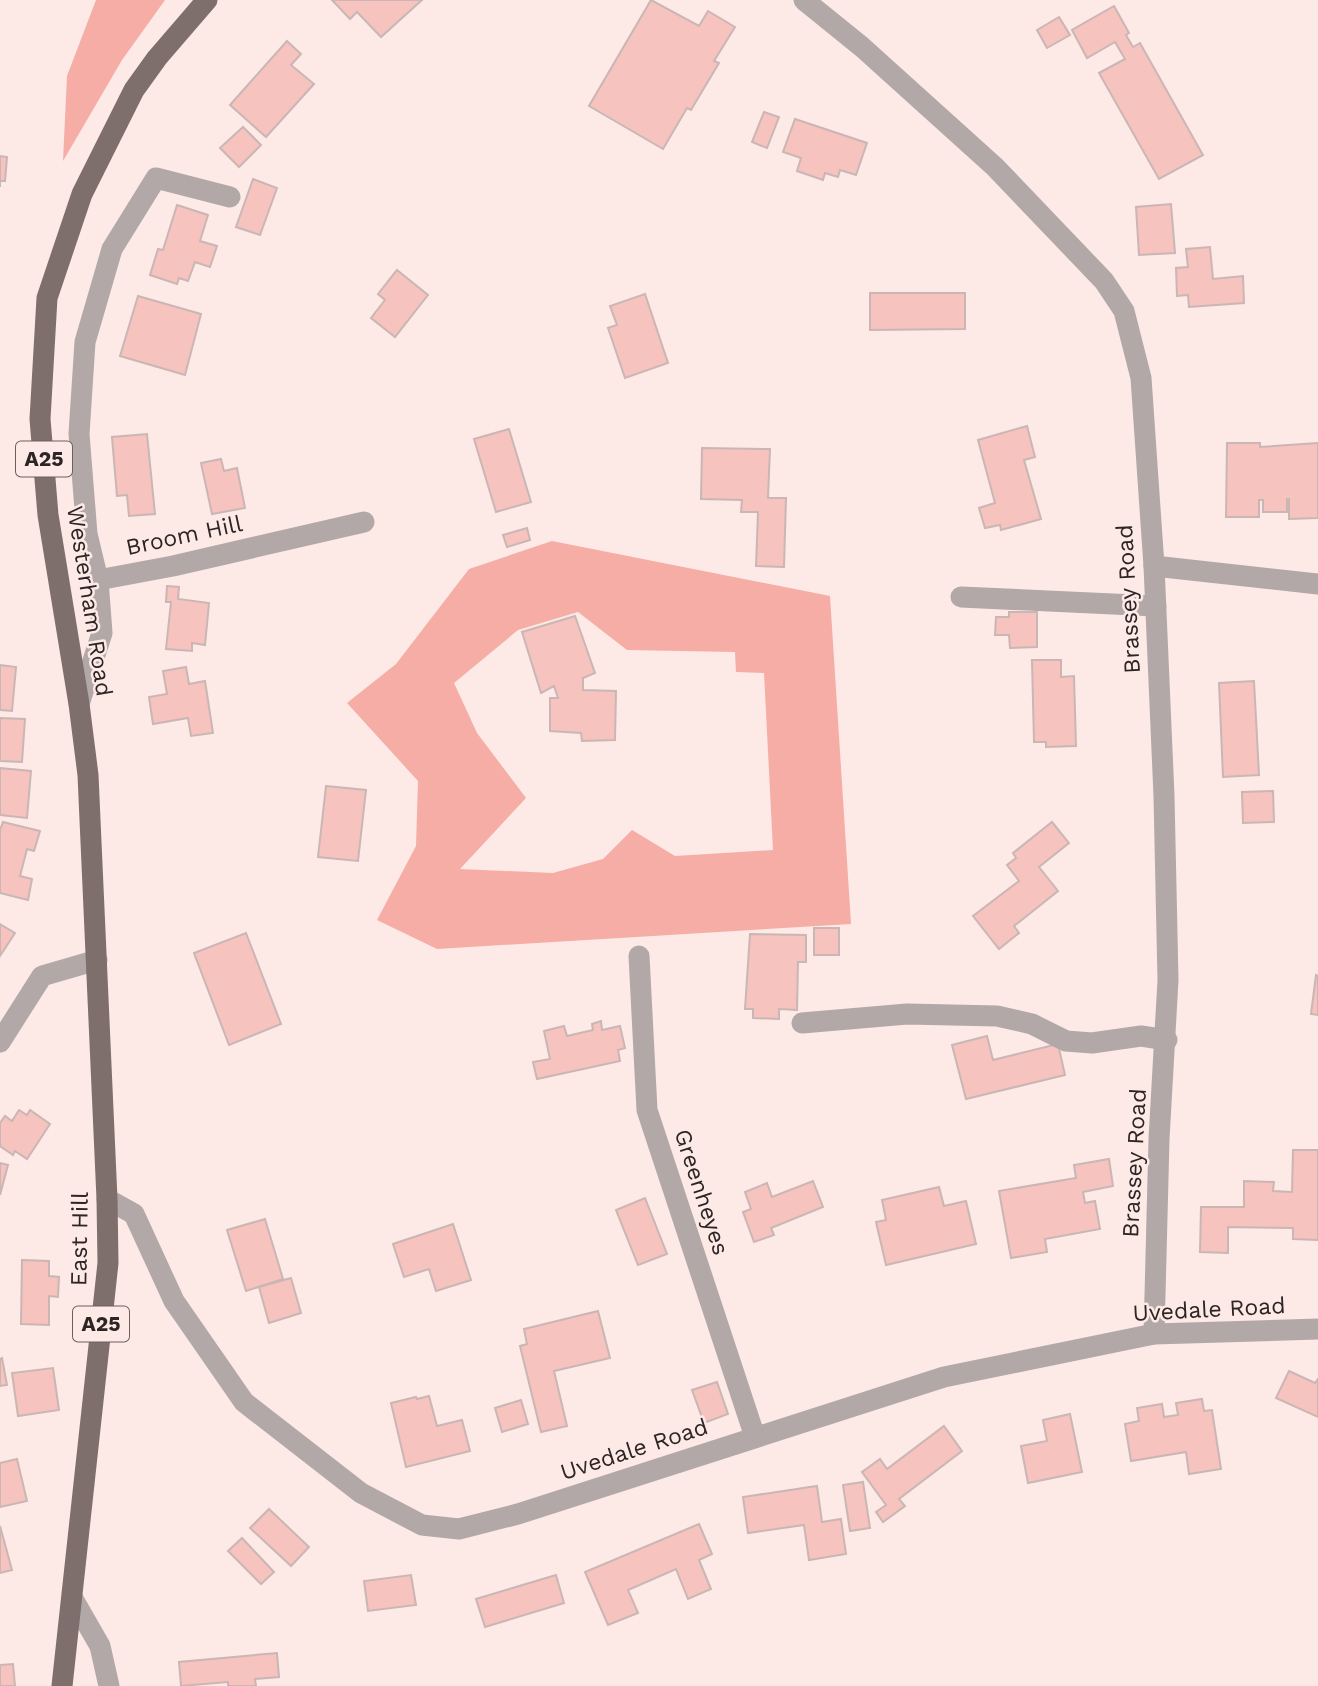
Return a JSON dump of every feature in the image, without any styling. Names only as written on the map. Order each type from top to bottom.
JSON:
[{"type":"main road","name":"Westerham Road","points":[[97,960],[88,775],[48,515],[40,419],[47,298],[82,194],[134,90],[157,58],[207,0]]},
{"type":"main road","name":"East Hill","points":[[62,1686],[108,1263],[97,960]]},
{"type":"street","name":"Brassey Road","points":[[804,0],[862,47],[995,167],[1104,282],[1124,311],[1141,378],[1154,566],[1168,953],[1167,1040],[1159,1139],[1154,1334]]},
{"type":"street","points":[[79,704],[102,633],[99,580],[87,534],[79,434],[85,342],[112,248],[156,178],[230,197]]},
{"type":"street","name":"Broom Hill","points":[[99,580],[173,566],[363,522]]},
{"type":"street","points":[[1154,566],[1318,584]]},
{"type":"street","points":[[961,597],[1156,606]]},
{"type":"street","name":"Greenheyes","points":[[639,956],[647,1110],[755,1437]]},
{"type":"street","points":[[0,1042],[42,976],[97,960]]},
{"type":"street","points":[[802,1023],[907,1014],[996,1016],[1032,1024],[1066,1041],[1092,1043],[1141,1036],[1167,1040]]},
{"type":"street","name":"Uvedale Road","points":[[107,1199],[134,1214],[174,1301],[244,1402],[361,1493],[422,1525],[459,1529],[517,1514],[944,1377],[1154,1334],[1318,1329]]},
{"type":"street","points":[[73,1599],[100,1646],[109,1686]]},
{"type":"shaded area","points":[[96,0],[165,0],[122,60],[63,161],[67,76]]},
{"type":"shaded area","points":[[552,541],[830,596],[851,924],[437,949],[377,920],[416,846],[418,781],[347,703],[396,664],[469,569]],"holes":[[[578,612],[627,650],[735,652],[736,672],[764,673],[773,850],[675,856],[632,830],[603,859],[553,873],[460,869],[526,798],[477,733],[454,683],[518,630]]]},
{"type":"building","points":[[332,0],[422,0],[381,37],[357,12],[350,19]]},
{"type":"building","points":[[651,0],[699,26],[708,11],[735,27],[714,61],[719,63],[691,110],[687,108],[663,149],[589,106]]},
{"type":"building","points":[[1114,6],[1129,33],[1126,35],[1133,47],[1140,43],[1203,155],[1159,179],[1099,73],[1125,59],[1115,42],[1087,58],[1072,30]]},
{"type":"building","points":[[1059,17],[1070,35],[1047,48],[1037,30]]},
{"type":"building","points":[[287,41],[301,54],[291,65],[314,84],[266,137],[230,105]]},
{"type":"building","points":[[764,112],[779,117],[767,148],[752,142]]},
{"type":"building","points":[[795,119],[867,143],[856,175],[840,170],[838,177],[825,173],[823,180],[797,171],[801,158],[783,152]]},
{"type":"building","points":[[243,127],[261,145],[239,167],[220,148]]},
{"type":"building","points":[[0,156],[7,157],[5,181],[0,181]]},
{"type":"building","points":[[253,179],[277,188],[260,235],[236,227]]},
{"type":"building","points":[[1171,204],[1175,253],[1139,255],[1136,207]]},
{"type":"building","points":[[177,205],[208,215],[200,241],[217,246],[210,267],[195,262],[188,281],[179,278],[177,284],[150,275],[158,249],[163,250]]},
{"type":"building","points":[[1210,247],[1213,279],[1243,276],[1244,303],[1189,307],[1188,295],[1177,296],[1176,268],[1188,267],[1186,249]]},
{"type":"building","points":[[397,270],[428,295],[395,337],[371,318],[385,300],[378,294]]},
{"type":"building","points":[[870,293],[965,293],[965,329],[870,330]]},
{"type":"building","points":[[645,294],[668,363],[625,378],[608,328],[617,325],[610,306]]},
{"type":"building","points":[[138,296],[201,314],[185,375],[120,356]]},
{"type":"building","points":[[1027,426],[1035,457],[1024,460],[1041,519],[1001,530],[1000,525],[985,528],[979,508],[995,503],[978,440]]},
{"type":"building","points":[[509,429],[531,502],[496,512],[474,439]]},
{"type":"building","points":[[147,434],[155,514],[129,516],[127,495],[117,496],[112,437]]},
{"type":"building","points":[[1227,443],[1260,443],[1260,447],[1318,443],[1318,518],[1289,519],[1289,499],[1287,512],[1263,512],[1263,500],[1259,500],[1259,517],[1226,517]]},
{"type":"building","points":[[702,448],[770,449],[768,498],[786,498],[784,567],[756,566],[758,512],[741,512],[742,500],[701,499]]},
{"type":"building","points":[[221,459],[224,471],[237,468],[245,508],[212,514],[201,463]]},
{"type":"building","points":[[527,528],[530,540],[507,547],[503,535]]},
{"type":"building","points":[[167,586],[179,587],[178,599],[209,603],[205,645],[192,643],[192,651],[166,649],[171,602],[166,602]]},
{"type":"building","points":[[1009,612],[1037,612],[1037,647],[1010,648],[1009,635],[995,635],[996,617],[1009,617]]},
{"type":"building","points":[[575,616],[595,673],[583,678],[583,690],[616,691],[615,740],[582,741],[581,733],[550,731],[550,698],[558,698],[554,686],[541,693],[522,632]]},
{"type":"building","points":[[1032,660],[1061,660],[1061,677],[1074,676],[1076,746],[1046,747],[1046,742],[1034,742]]},
{"type":"building","points":[[0,665],[16,667],[12,711],[0,710]]},
{"type":"building","points":[[186,667],[189,684],[205,681],[213,733],[191,736],[188,718],[153,724],[149,697],[167,694],[163,671]]},
{"type":"building","points":[[1254,681],[1259,775],[1223,777],[1219,683]]},
{"type":"building","points":[[0,718],[25,719],[22,762],[0,761]]},
{"type":"building","points":[[0,768],[31,771],[27,818],[0,815]]},
{"type":"building","points":[[326,786],[366,790],[358,861],[318,857]]},
{"type":"building","points":[[1273,791],[1274,822],[1243,823],[1242,792]]},
{"type":"building","points":[[3,822],[40,831],[34,851],[27,849],[20,876],[32,879],[28,900],[0,893],[0,830]]},
{"type":"building","points":[[1052,822],[1069,843],[1039,867],[1058,891],[1014,926],[1019,933],[999,949],[973,916],[1019,881],[1007,865],[1016,858],[1013,853]]},
{"type":"building","points":[[0,924],[15,933],[0,956]]},
{"type":"building","points":[[814,928],[839,928],[839,955],[814,955]]},
{"type":"building","points":[[246,933],[281,1024],[229,1045],[194,953]]},
{"type":"building","points":[[750,934],[806,935],[806,962],[798,962],[797,1010],[779,1009],[779,1019],[753,1018],[753,1009],[745,1009]]},
{"type":"building","points":[[1316,975],[1318,976],[1318,1015],[1311,1014]]},
{"type":"building","points":[[601,1021],[602,1030],[620,1026],[625,1048],[618,1050],[620,1061],[537,1079],[533,1062],[550,1059],[544,1031],[564,1026],[567,1036],[593,1030],[592,1024]]},
{"type":"building","points":[[987,1036],[993,1060],[1058,1044],[1065,1075],[966,1099],[952,1045]]},
{"type":"building","points":[[19,1110],[27,1115],[30,1110],[50,1124],[27,1159],[15,1151],[13,1155],[0,1146],[0,1123],[5,1116],[12,1121]]},
{"type":"building","points":[[1293,1150],[1318,1150],[1318,1240],[1293,1239],[1293,1228],[1228,1227],[1228,1253],[1200,1252],[1201,1207],[1244,1207],[1244,1181],[1274,1182],[1273,1191],[1292,1192]]},
{"type":"building","points":[[1109,1159],[1113,1186],[1083,1192],[1085,1203],[1095,1201],[1100,1229],[1045,1239],[1047,1252],[1011,1258],[999,1191],[1076,1178],[1074,1165]]},
{"type":"building","points":[[0,1163],[8,1165],[0,1195]]},
{"type":"building","points":[[813,1181],[823,1207],[771,1228],[774,1235],[754,1242],[743,1212],[751,1209],[745,1192],[767,1183],[772,1197]]},
{"type":"building","points":[[939,1187],[944,1206],[966,1201],[976,1244],[886,1265],[876,1222],[886,1220],[882,1200]]},
{"type":"building","points":[[645,1198],[667,1254],[638,1265],[616,1210]]},
{"type":"building","points":[[265,1219],[283,1279],[246,1291],[227,1230]]},
{"type":"building","points":[[453,1224],[471,1280],[436,1291],[429,1269],[404,1277],[393,1244]]},
{"type":"building","points":[[22,1260],[49,1261],[49,1276],[59,1277],[58,1297],[49,1296],[49,1325],[21,1324]]},
{"type":"building","points":[[291,1278],[301,1313],[269,1323],[259,1287]]},
{"type":"building","points":[[598,1311],[610,1358],[554,1371],[567,1426],[541,1432],[520,1346],[527,1344],[524,1329]]},
{"type":"building","points":[[2,1358],[7,1385],[0,1386],[0,1359]]},
{"type":"building","points":[[53,1368],[59,1410],[18,1416],[12,1373]]},
{"type":"building","points":[[1289,1371],[1315,1383],[1318,1379],[1318,1417],[1276,1398]]},
{"type":"building","points":[[717,1382],[728,1414],[704,1423],[692,1390]]},
{"type":"building","points":[[429,1396],[437,1426],[462,1420],[470,1451],[406,1467],[391,1403]]},
{"type":"building","points":[[1202,1399],[1204,1411],[1212,1410],[1221,1469],[1189,1474],[1186,1452],[1131,1461],[1125,1424],[1139,1421],[1137,1408],[1162,1404],[1164,1417],[1178,1415],[1176,1403]]},
{"type":"building","points":[[521,1400],[528,1424],[502,1432],[495,1408]]},
{"type":"building","points":[[1070,1414],[1082,1472],[1028,1483],[1021,1446],[1047,1441],[1043,1420]]},
{"type":"building","points":[[944,1426],[962,1451],[899,1499],[905,1506],[883,1522],[876,1512],[886,1505],[862,1472],[880,1459],[887,1469]]},
{"type":"building","points":[[17,1459],[27,1501],[0,1507],[0,1463]]},
{"type":"building","points":[[863,1482],[870,1528],[850,1531],[843,1485]]},
{"type":"building","points":[[817,1486],[822,1522],[841,1519],[846,1554],[809,1560],[804,1525],[748,1533],[743,1497]]},
{"type":"building","points":[[269,1509],[309,1547],[291,1566],[250,1528]]},
{"type":"building","points":[[699,1524],[712,1554],[699,1560],[711,1589],[688,1599],[676,1569],[628,1590],[638,1613],[608,1625],[585,1572]]},
{"type":"building","points":[[0,1526],[12,1570],[0,1573]]},
{"type":"building","points":[[242,1538],[274,1572],[261,1584],[228,1551]]},
{"type":"building","points":[[411,1575],[416,1605],[368,1611],[364,1581]]},
{"type":"building","points":[[556,1575],[564,1603],[485,1627],[476,1599]]},
{"type":"building","points":[[277,1653],[279,1677],[255,1679],[256,1686],[228,1686],[228,1682],[181,1686],[179,1662]]},
{"type":"building","points":[[13,1664],[15,1686],[0,1686],[0,1665]]}]
